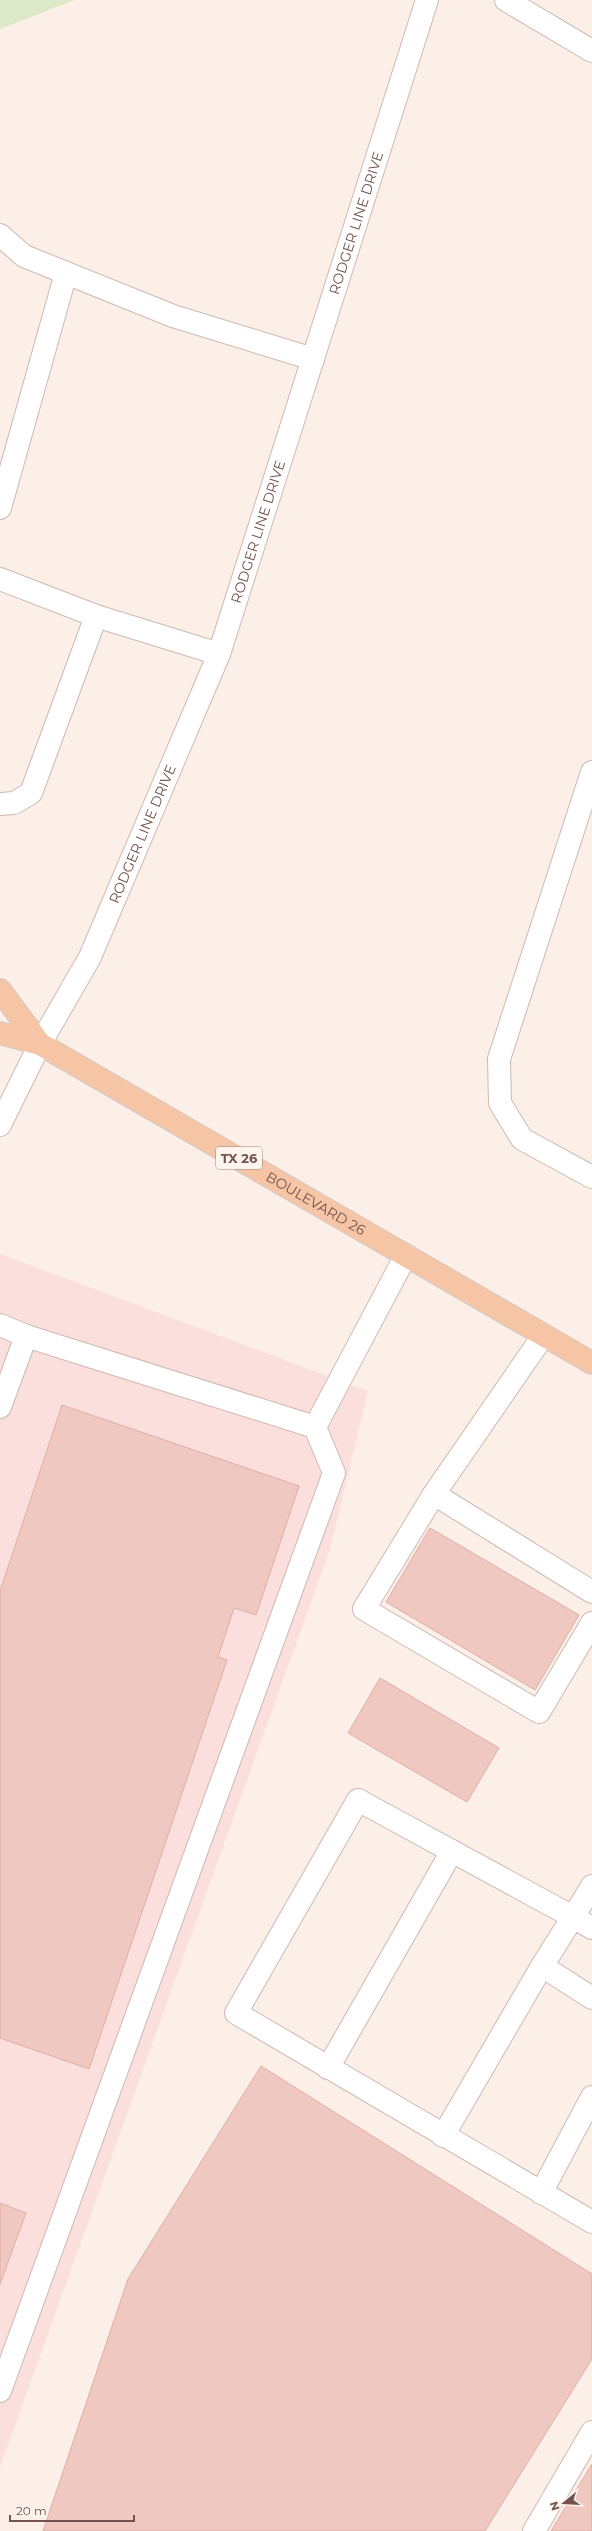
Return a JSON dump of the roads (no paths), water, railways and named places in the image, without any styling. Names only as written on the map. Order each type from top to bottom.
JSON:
[{"type":"main road","name":"BOULEVARD 26","points":[[0,990],[40,1044]]},
{"type":"main road","name":"BOULEVARD 26","points":[[0,1033],[40,1044],[592,1363]]},
{"type":"street","name":"RODGER LINE DRIVE","points":[[0,1125],[40,1044],[90,958],[219,654],[427,0]]},
{"type":"street","points":[[506,0],[592,51]]},
{"type":"street","points":[[0,235],[24,256],[173,316],[313,359]]},
{"type":"street","points":[[0,508],[66,273]]},
{"type":"street","points":[[0,579],[96,616],[219,654]]},
{"type":"street","points":[[0,804],[14,803],[31,793],[96,616]]},
{"type":"street","points":[[592,772],[499,1059],[500,1103],[522,1139],[592,1176]]},
{"type":"street","points":[[315,1427],[406,1255]]},
{"type":"street","points":[[0,1325],[26,1336],[315,1427]]},
{"type":"street","points":[[0,1408],[26,1336]]},
{"type":"street","points":[[543,1336],[434,1494],[364,1609],[539,1712],[592,1623]]},
{"type":"street","points":[[0,2391],[334,1473],[315,1427]]},
{"type":"street","points":[[434,1494],[592,1592]]},
{"type":"street","points":[[592,1928],[358,1800],[236,2013],[443,2136],[592,2222]]},
{"type":"street","points":[[328,2068],[452,1851]]},
{"type":"street","points":[[443,2136],[542,1966],[592,1886]]},
{"type":"street","points":[[542,1966],[592,1998]]},
{"type":"street","points":[[541,2193],[592,2097]]},
{"type":"street","points":[[534,2531],[592,2432]]}]
